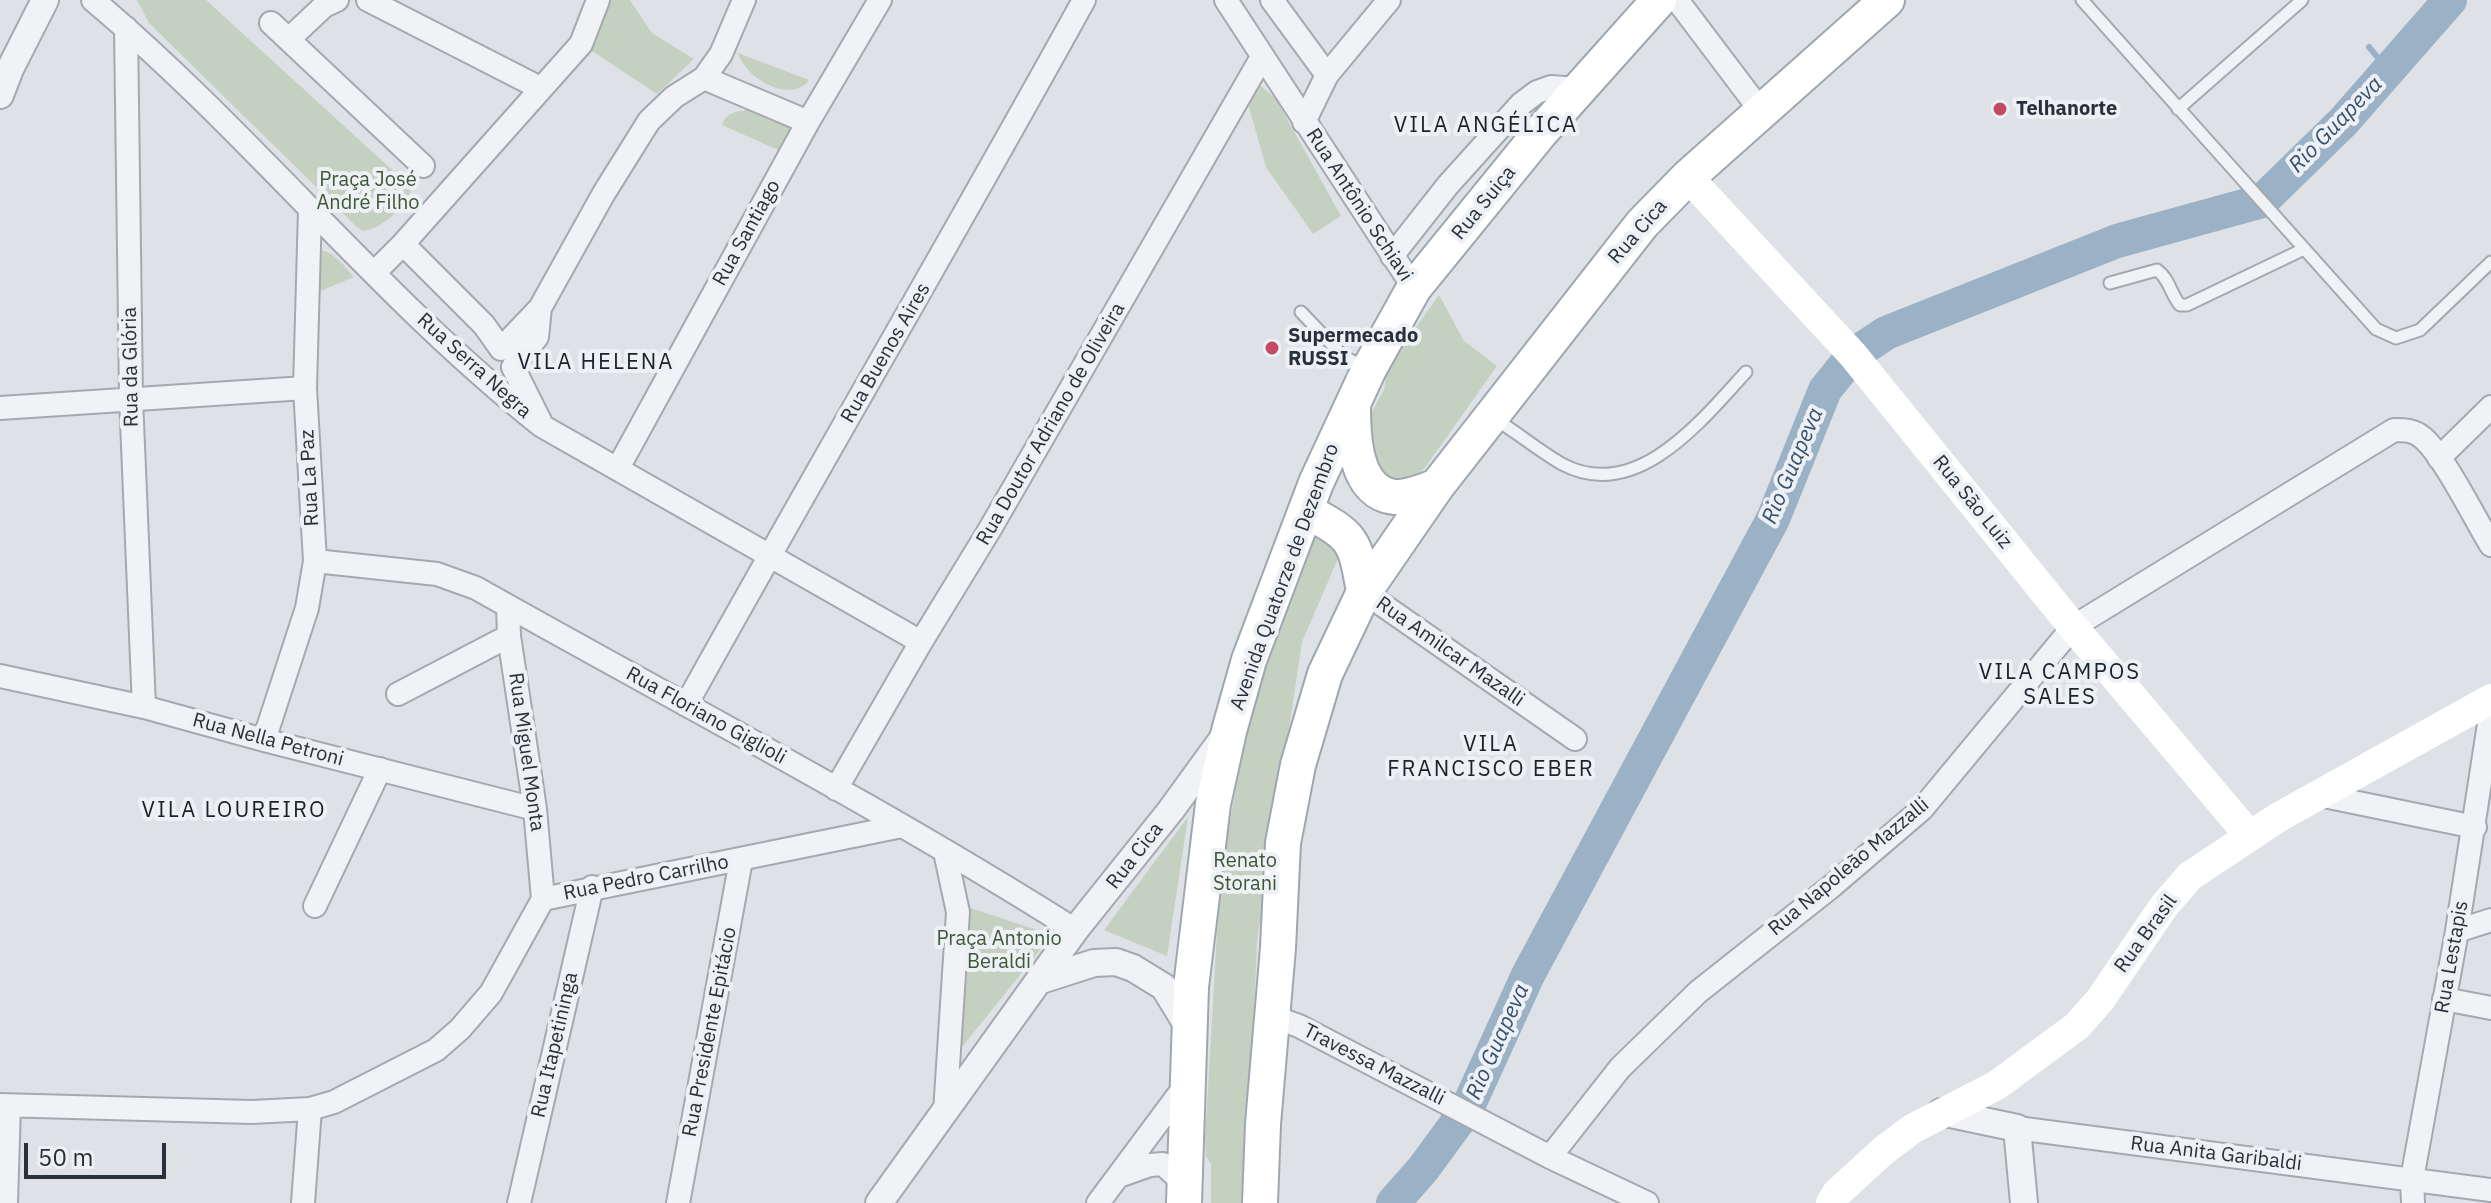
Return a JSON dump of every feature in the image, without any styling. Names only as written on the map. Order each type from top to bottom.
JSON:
[{"type":"main road","name":"Rua Suiça","points":[[1347,417],[1369,369],[1414,288],[1579,89],[1659,0]]},
{"type":"main road","name":"Rua Cica","points":[[1432,493],[1642,224],[1688,177],[1887,0]]},
{"type":"main road","name":"Rua São Luiz","points":[[1688,177],[1868,372],[2073,627],[2249,835]]},
{"type":"main road","points":[[1347,417],[1359,460],[1367,479],[1376,488],[1391,497],[1432,493]]},
{"type":"main road","name":"Avenida Quatorze de Dezembro","points":[[1185,1202],[1189,1028],[1196,937],[1213,804],[1249,660],[1306,511],[1347,417]]},
{"type":"main road","points":[[1260,1203],[1283,843],[1298,765],[1325,674],[1364,592],[1432,493]]},
{"type":"main road","points":[[1306,511],[1347,534],[1355,546],[1364,592]]},
{"type":"main road","name":"Rua Brasil","points":[[1831,1203],[1837,1193],[1912,1129],[1997,1085],[2077,1026],[2100,1000],[2164,906],[2190,876],[2249,835],[2491,699]]},
{"type":"street","points":[[0,95],[5,70],[45,0]]},
{"type":"street","name":"Rua Serra Negra","points":[[93,0],[126,28],[486,382],[542,426],[921,642]]},
{"type":"street","points":[[289,39],[324,6],[337,0]]},
{"type":"street","points":[[368,0],[540,88]]},
{"type":"street","points":[[374,273],[581,44],[598,0]]},
{"type":"street","points":[[486,382],[507,358],[537,337],[540,308],[604,193],[649,121],[674,97],[704,78],[721,54],[744,0]]},
{"type":"street","name":"Rua Santiago","points":[[618,468],[808,122],[880,0]]},
{"type":"street","name":"Rua Buenos Aires","points":[[686,705],[965,216],[1084,0]]},
{"type":"street","name":"Rua Antônio Schiavi","points":[[1226,0],[1414,288]]},
{"type":"street","points":[[1272,0],[1327,75]]},
{"type":"street","points":[[1304,122],[1327,75],[1389,0]]},
{"type":"street","points":[[1677,0],[1761,111]]},
{"type":"street","points":[[271,23],[423,166]]},
{"type":"street","name":"Rua da Glória","points":[[126,28],[131,398],[144,707]]},
{"type":"street","name":"Rua Doutor Adriano de Oliveira","points":[[836,789],[1262,57]]},
{"type":"street","points":[[704,78],[808,122]]},
{"type":"street","points":[[1392,256],[1448,185],[1521,104],[1551,87],[1579,89]]},
{"type":"street","name":"Rua La Paz","points":[[264,740],[307,608],[315,561],[305,388],[310,209]]},
{"type":"street","points":[[403,244],[484,325],[507,358],[542,426]]},
{"type":"street","points":[[0,408],[305,388]]},
{"type":"street","points":[[2491,407],[2439,458],[2491,545]]},
{"type":"street","name":"Rua Napoleão Mazzalli","points":[[1550,1157],[1620,1068],[1698,992],[1832,886],[1922,809],[2073,627],[2394,430],[2408,430],[2423,438],[2439,458]]},
{"type":"street","name":"Rua Floriano Giglioli","points":[[315,561],[437,574],[476,588],[902,826],[1075,930]]},
{"type":"street","name":"Rua Amilcar Mazalli","points":[[1364,592],[1575,739]]},
{"type":"street","name":"Rua Miguel Monta","points":[[508,606],[509,636],[535,809],[543,899]]},
{"type":"street","points":[[398,694],[509,636]]},
{"type":"street","name":"Rua Nella Petroni","points":[[0,676],[144,707],[535,809]]},
{"type":"street","name":"Rua Lestapis","points":[[2413,1203],[2412,1179],[2475,827],[2491,711]]},
{"type":"street","name":"Rua Cica","points":[[879,1203],[1075,930],[1171,810],[1229,731]]},
{"type":"street","points":[[315,906],[380,769]]},
{"type":"street","points":[[2319,795],[2475,827]]},
{"type":"street","name":"Rua Pedro Carrilho","points":[[4,1105],[252,1112],[310,1109],[358,1092],[397,1072],[436,1050],[460,1029],[491,993],[543,899],[902,826]]},
{"type":"street","points":[[945,852],[958,912],[945,1112]]},
{"type":"street","name":"Rua Presidente Epitácio","points":[[678,1203],[741,860]]},
{"type":"street","points":[[958,912],[972,888],[993,878]]},
{"type":"street","name":"Rua Itapetininga","points":[[519,1203],[592,887]]},
{"type":"street","points":[[2457,931],[2491,920]]},
{"type":"street","points":[[1041,980],[1094,963],[1116,962],[1164,987],[1189,1028]]},
{"type":"street","points":[[2444,999],[2491,1008]]},
{"type":"street","name":"Travessa Mazzalli","points":[[1271,1016],[1299,1026],[1550,1157],[1647,1203]]},
{"type":"street","points":[[1098,1203],[1189,1081]]},
{"type":"street","points":[[4,1105],[6,1203]]},
{"type":"street","points":[[303,1203],[310,1109]]},
{"type":"street","name":"Rua Anita Garibaldi","points":[[1941,1112],[2017,1128],[2491,1190]]},
{"type":"street","points":[[2017,1128],[2024,1203]]},
{"type":"street","points":[[1118,1177],[1150,1165],[1163,1164],[1177,1177],[1185,1202]]},
{"type":"lane","points":[[2082,0],[2376,329],[2396,338],[2420,330],[2491,262]]},
{"type":"lane","points":[[2178,109],[2302,0]]},
{"type":"lane","points":[[2110,283],[2157,270],[2180,305],[2187,305],[2304,249]]},
{"type":"lane","points":[[1301,312],[1344,357],[1369,369]]},
{"type":"lane","points":[[1492,416],[1564,465],[1595,475],[1633,470],[1667,451],[1746,372]]},
{"type":"green space","name":"Praça José André Filho","points":[[137,0],[206,0],[412,188],[399,209],[379,226],[363,231],[357,227],[149,23]]},
{"type":"green space","points":[[603,0],[630,0],[652,33],[694,59],[657,94],[586,47]]},
{"type":"green space","points":[[738,53],[809,80],[791,90],[769,85],[750,71]]},
{"type":"green space","points":[[1253,86],[1261,86],[1276,99],[1341,216],[1313,234],[1266,167],[1245,93]]},
{"type":"green space","points":[[747,110],[797,122],[785,153],[722,125],[729,115]]},
{"type":"green space","points":[[318,250],[333,256],[354,277],[311,295]]},
{"type":"green space","points":[[1439,295],[1464,341],[1497,366],[1424,469],[1411,479],[1393,483],[1374,466],[1368,418],[1384,390],[1387,368]]},
{"type":"green space","name":"Renato Storani","points":[[1320,535],[1335,540],[1339,556],[1302,642],[1257,941],[1247,1203],[1211,1203],[1211,1164],[1206,1156],[1205,1140],[1220,880],[1251,700],[1303,545]]},
{"type":"green space","points":[[1188,817],[1167,956],[1104,930]]},
{"type":"green space","name":"Praça Antonio Beraldi","points":[[971,908],[1052,935],[959,1051]]},
{"type":"waterway","name":"Rio Guapeva","points":[[1393,1203],[1423,1169],[1467,1109],[1528,975],[1773,519],[1825,390],[1853,355],[1886,333],[2117,241],[2262,201],[2343,122],[2450,0]]},
{"type":"waterway","points":[[2369,47],[2388,70]]},
{"type":"place","name":"Telhanorte","points":[[2000,109]]},
{"type":"place","name":"Supermecado RUSSI","points":[[1272,348]]},
{"type":"district","name":"VILA ANGÉLICA","points":[[1486,126]]},
{"type":"district","name":"VILA HELENA","points":[[596,363]]},
{"type":"district","name":"VILA CAMPOS SALES","points":[[2060,686]]},
{"type":"district","name":"VILA FRANCISCO EBER","points":[[1491,758]]},
{"type":"district","name":"VILA LOUREIRO","points":[[234,811]]}]
